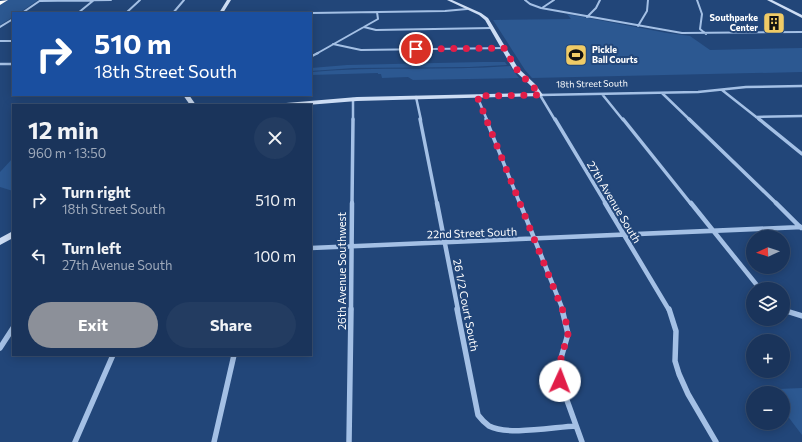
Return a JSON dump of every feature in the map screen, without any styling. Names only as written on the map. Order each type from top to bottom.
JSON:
[{"type":"highway","points":[[0,1],[5,0]]},
{"type":"street","points":[[23,12],[41,0],[111,0]]},
{"type":"street","points":[[79,12],[94,0]]},
{"type":"street","points":[[127,12],[140,0]]},
{"type":"street","points":[[174,12],[184,0]]},
{"type":"street","points":[[222,12],[229,0]]},
{"type":"street","name":"27th Avenue South","points":[[449,0],[484,16],[519,73],[540,95],[669,309],[676,324],[676,362],[680,375],[686,389],[716,442]]},
{"type":"street","points":[[525,0],[530,4],[541,8],[682,33],[802,32]]},
{"type":"street","points":[[541,8],[554,0]]},
{"type":"street","points":[[587,17],[596,8],[600,0]]},
{"type":"street","points":[[638,26],[647,11],[648,0]]},
{"type":"street","points":[[697,0],[702,14],[700,29],[706,34]]},
{"type":"street","points":[[769,0],[802,17]]},
{"type":"street","points":[[775,0],[802,13]]},
{"type":"street","points":[[312,13],[445,11],[467,8]]},
{"type":"street","points":[[312,56],[378,19],[378,12]]},
{"type":"street","points":[[0,27],[12,20]]},
{"type":"street","points":[[364,27],[376,30],[492,28]]},
{"type":"street","points":[[0,41],[12,41]]},
{"type":"street","points":[[333,44],[361,50],[504,48]]},
{"type":"street","points":[[0,64],[12,64]]},
{"type":"street","name":"18th Street South","points":[[298,104],[353,99],[662,93],[722,90],[746,87],[802,86]]},
{"type":"street","points":[[722,90],[802,154]]},
{"type":"street","points":[[662,93],[802,228]]},
{"type":"street","points":[[602,94],[754,282]]},
{"type":"street","points":[[477,96],[568,325],[568,334],[560,370],[560,381],[582,442]]},
{"type":"street","name":"26 1/2 Court South","points":[[416,97],[478,415],[483,422],[491,427],[504,430],[576,426]]},
{"type":"street","name":"26th Avenue Southwest","points":[[349,442],[353,99]]},
{"type":"street","points":[[756,117],[802,116]]},
{"type":"street","name":"22nd Street South","points":[[312,248],[802,228]]},
{"type":"street","points":[[790,312],[802,316]]},
{"type":"street","points":[[0,348],[12,330]]},
{"type":"street","points":[[75,442],[113,356]]},
{"type":"street","points":[[214,442],[234,356]]},
{"type":"shaded area","points":[[7,0],[38,0],[20,12],[12,12],[12,18],[0,25],[0,5]]},
{"type":"shaded area","points":[[567,14],[690,36],[710,50],[802,48],[802,72],[532,78],[525,70],[493,20],[571,19]]},
{"type":"shaded area","points":[[505,62],[507,65],[469,67],[354,68],[312,71],[312,68],[347,65]]},
{"type":"shaded area","points":[[510,66],[519,78],[413,80],[408,77],[382,78],[381,74],[378,73],[312,75],[312,72],[336,70]]},
{"type":"shaded area","points":[[12,159],[12,191],[0,187],[0,172]]},
{"type":"shaded area","points":[[790,388],[802,388],[802,435],[790,419]]},
{"type":"place","name":"Southparke Center","points":[[774,23]]},
{"type":"place","name":"Pickle Ball Courts","points":[[576,55]]},
{"type":"route","points":[[416,49],[504,48],[519,73],[528,80],[540,95],[477,96],[538,246],[568,325],[568,334],[561,358],[560,381]]}]
